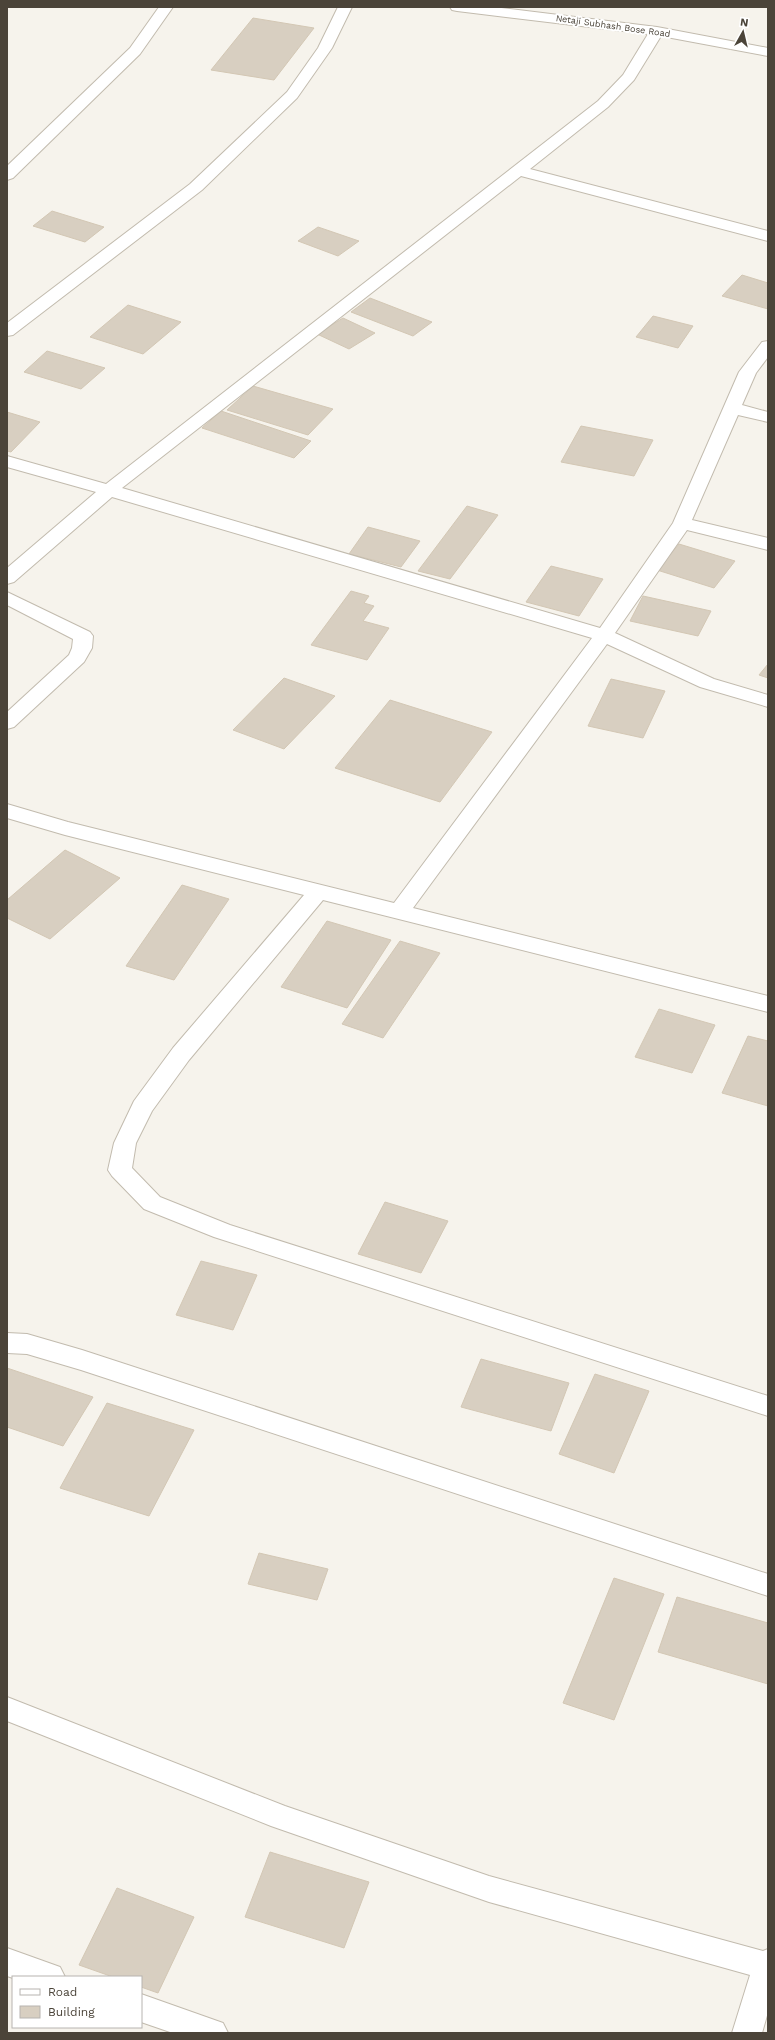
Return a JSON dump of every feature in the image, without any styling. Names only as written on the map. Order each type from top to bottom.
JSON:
[{"type":"street","points":[[7,175],[135,51],[166,7]]},
{"type":"street","points":[[7,331],[202,181],[292,95],[325,48],[345,7]]},
{"type":"street","name":"Netaji Subhash Bose Road","points":[[457,7],[535,11],[657,31],[768,52]]},
{"type":"street","points":[[7,578],[109,490],[603,104],[629,77],[657,31]]},
{"type":"street","points":[[518,171],[768,236]]},
{"type":"street","points":[[399,912],[604,636],[682,523],[748,372],[768,346]]},
{"type":"street","points":[[732,408],[768,417]]},
{"type":"street","points":[[7,461],[604,636],[707,683],[768,700]]},
{"type":"street","points":[[682,523],[768,544]]},
{"type":"street","points":[[7,598],[83,636],[82,648],[77,658],[7,723]]},
{"type":"street","points":[[7,811],[65,828],[768,1004]]},
{"type":"street","points":[[319,891],[181,1054],[142,1107],[125,1143],[120,1170],[152,1203],[222,1231],[768,1406]]},
{"type":"street","points":[[7,1343],[27,1344],[82,1360],[768,1585]]},
{"type":"street","points":[[7,1709],[281,1817],[490,1889],[768,1964],[747,2033]]},
{"type":"street","points":[[7,1962],[47,1976]]},
{"type":"street","points":[[142,2008],[213,2033]]},
{"type":"building","points":[[253,18],[314,28],[274,80],[211,70]]},
{"type":"building","points":[[52,211],[104,227],[85,242],[33,226]]},
{"type":"building","points":[[318,227],[359,241],[338,256],[298,241]]},
{"type":"building","points":[[742,275],[768,283],[768,309],[722,296]]},
{"type":"building","points":[[370,298],[432,322],[413,336],[351,312]]},
{"type":"building","points":[[128,305],[181,322],[143,354],[90,337]]},
{"type":"building","points":[[653,316],[693,326],[678,348],[636,337]]},
{"type":"building","points":[[343,318],[375,333],[349,349],[317,334]]},
{"type":"building","points":[[47,351],[105,368],[81,389],[24,372]]},
{"type":"building","points":[[253,386],[333,409],[308,435],[227,410]]},
{"type":"building","points":[[221,411],[311,441],[294,458],[202,428]]},
{"type":"building","points":[[7,412],[40,422],[11,452],[7,451]]},
{"type":"building","points":[[581,426],[653,440],[634,476],[561,462]]},
{"type":"building","points":[[467,506],[498,515],[450,579],[418,571]]},
{"type":"building","points":[[368,527],[420,541],[401,567],[349,554]]},
{"type":"building","points":[[679,544],[735,561],[714,588],[657,570]]},
{"type":"building","points":[[551,566],[603,579],[579,616],[526,602]]},
{"type":"building","points":[[351,591],[369,596],[364,603],[374,606],[363,621],[389,628],[367,660],[311,645]]},
{"type":"building","points":[[643,596],[711,611],[698,636],[630,621]]},
{"type":"building","points":[[768,664],[768,678],[759,675]]},
{"type":"building","points":[[284,678],[335,696],[284,749],[233,730]]},
{"type":"building","points":[[611,679],[665,691],[643,738],[588,726]]},
{"type":"building","points":[[390,700],[492,732],[440,802],[335,768]]},
{"type":"building","points":[[65,850],[120,878],[50,939],[7,918],[7,900]]},
{"type":"building","points":[[182,885],[229,899],[174,980],[126,966]]},
{"type":"building","points":[[327,921],[391,940],[347,1008],[281,987]]},
{"type":"building","points":[[400,941],[440,953],[383,1038],[342,1024]]},
{"type":"building","points":[[659,1009],[715,1025],[692,1073],[635,1057]]},
{"type":"building","points":[[748,1036],[768,1041],[768,1106],[722,1093]]},
{"type":"building","points":[[385,1202],[448,1221],[421,1273],[358,1254]]},
{"type":"building","points":[[201,1261],[257,1275],[233,1330],[176,1315]]},
{"type":"building","points":[[481,1359],[569,1383],[551,1431],[461,1407]]},
{"type":"building","points":[[7,1368],[93,1397],[63,1446],[7,1427]]},
{"type":"building","points":[[595,1374],[649,1391],[614,1473],[559,1454]]},
{"type":"building","points":[[107,1403],[194,1430],[149,1516],[60,1488]]},
{"type":"building","points":[[259,1553],[328,1569],[317,1600],[248,1584]]},
{"type":"building","points":[[614,1578],[664,1594],[614,1720],[563,1703]]},
{"type":"building","points":[[677,1597],[768,1623],[768,1684],[658,1652]]},
{"type":"building","points":[[270,1852],[369,1882],[344,1948],[245,1917]]},
{"type":"building","points":[[117,1888],[194,1917],[158,1993],[142,1987],[142,1976],[110,1976],[79,1965]]}]
